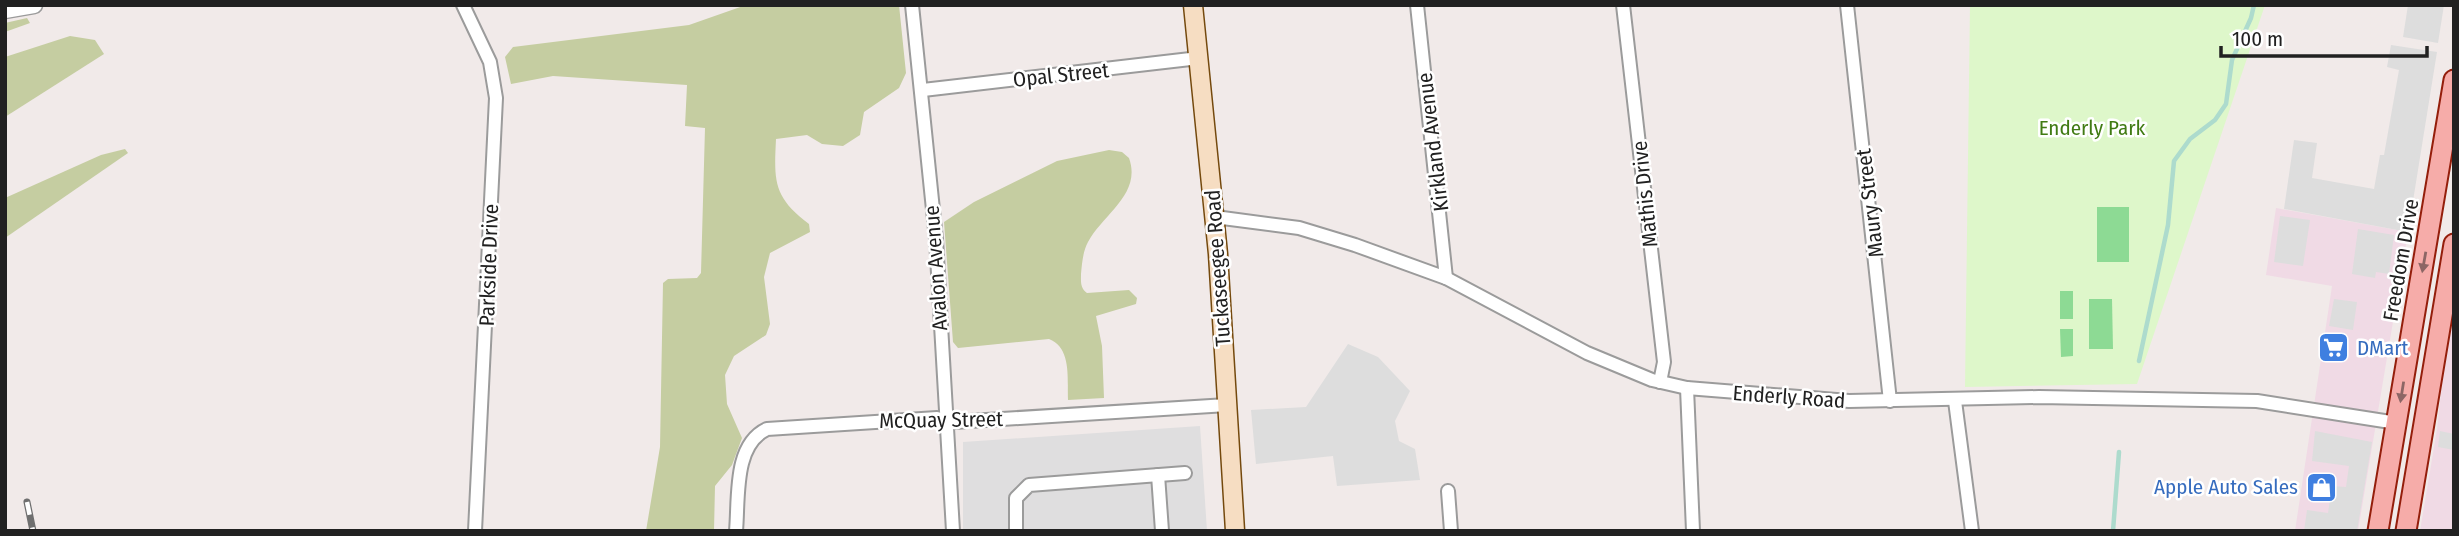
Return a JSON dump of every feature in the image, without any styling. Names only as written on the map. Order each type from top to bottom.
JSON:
[{"type":"main road","name":"Tuckaseegee Road","points":[[1193,5],[1215,217],[1235,531]]},
{"type":"main road","points":[[2452,89],[2454,129]]},
{"type":"main road","name":"Freedom Drive","points":[[2378,531],[2452,89]]},
{"type":"main road","points":[[2406,531],[2454,246],[2438,231],[2454,141]]},
{"type":"street","points":[[5,10],[34,5]]},
{"type":"street","name":"Parkside Drive","points":[[463,5],[489,61],[496,98],[475,531]]},
{"type":"street","name":"Avalon Avenue","points":[[912,5],[923,90],[953,531]]},
{"type":"street","name":"Kirkland Avenue","points":[[1417,5],[1446,278]]},
{"type":"street","name":"Mathis Drive","points":[[1623,5],[1664,362],[1660,382]]},
{"type":"street","name":"Maury Street","points":[[1847,5],[1890,401]]},
{"type":"street","name":"Opal Street","points":[[923,90],[1199,58]]},
{"type":"street","name":"Enderly Road","points":[[1215,217],[1299,228],[1446,278],[1587,353],[1660,382],[1687,388],[1784,399],[1955,401],[2039,397],[2257,401],[2397,422]]},
{"type":"street","points":[[1687,388],[1693,531]]},
{"type":"street","points":[[1955,401],[1972,531]]},
{"type":"street","name":"McQuay Street","points":[[736,531],[742,464],[747,447],[756,434],[767,429],[937,418],[946,420],[1227,405]]},
{"type":"street","points":[[1016,531],[1016,498],[1028,485],[1185,472]]},
{"type":"street","points":[[1158,475],[1162,531]]},
{"type":"street","points":[[1448,491],[1451,531]]},
{"type":"shaded area","points":[[2408,5],[2444,5],[2438,43],[2403,37]]},
{"type":"shaded area","points":[[2391,45],[2437,52],[2408,232],[2284,209],[2294,140],[2317,143],[2312,178],[2374,189],[2380,155],[2384,155],[2399,70],[2387,67]]},
{"type":"shaded area","points":[[2276,208],[2408,232],[2358,531],[2295,531],[2332,286],[2266,275]]},
{"type":"shaded area","points":[[2280,216],[2310,220],[2303,266],[2274,262]]},
{"type":"shaded area","points":[[2358,229],[2394,235],[2389,274],[2376,272],[2375,278],[2352,274]]},
{"type":"shaded area","points":[[2454,274],[2454,531],[2420,531],[2437,429]]},
{"type":"shaded area","points":[[2334,299],[2357,302],[2353,330],[2329,326]]},
{"type":"shaded area","points":[[1348,344],[1378,357],[1410,391],[1395,421],[1399,441],[1415,449],[1420,480],[1337,486],[1333,456],[1256,464],[1251,410],[1306,407]]},
{"type":"shaded area","points":[[1200,426],[1207,531],[963,531],[963,442]]},
{"type":"shaded area","points":[[2315,431],[2372,442],[2357,531],[2304,531],[2307,510],[2328,513],[2332,486],[2346,487],[2349,466],[2312,461]]},
{"type":"shaded area","points":[[2440,431],[2454,434],[2454,450],[2438,447]]},
{"type":"green space","points":[[746,5],[899,5],[906,73],[899,88],[864,112],[860,135],[843,146],[822,144],[807,135],[776,139],[775,166],[778,187],[788,205],[809,224],[810,232],[770,253],[764,277],[770,324],[766,335],[734,356],[725,375],[727,404],[742,438],[732,465],[715,486],[714,531],[646,531],[660,447],[663,283],[668,279],[697,278],[701,273],[705,128],[685,126],[687,85],[553,76],[511,84],[505,57],[513,47],[689,25]]},
{"type":"green space","name":"Enderly Park","points":[[1970,5],[2265,5],[2137,384],[1965,387]]},
{"type":"green space","points":[[27,18],[30,23],[5,32],[5,23]]},
{"type":"green space","points":[[70,36],[95,40],[104,54],[5,117],[5,57]]},
{"type":"green space","points":[[125,149],[128,153],[5,238],[5,198],[101,155]]},
{"type":"green space","points":[[1109,150],[1122,152],[1129,158],[1132,171],[1130,182],[1126,193],[1086,246],[1081,285],[1087,293],[1129,290],[1137,298],[1136,304],[1096,316],[1102,346],[1104,398],[1068,400],[1065,357],[1062,349],[1049,339],[958,348],[953,342],[944,222],[974,202],[1057,161]]},
{"type":"green space","points":[[2097,207],[2129,207],[2129,262],[2097,262]]},
{"type":"green space","points":[[2060,291],[2073,291],[2073,319],[2060,319]]},
{"type":"green space","points":[[2089,299],[2112,299],[2113,349],[2089,349]]},
{"type":"green space","points":[[2060,329],[2073,329],[2073,356],[2061,357]]},
{"type":"waterway","points":[[2139,361],[2168,225],[2174,161],[2190,139],[2215,120],[2226,104],[2232,60],[2254,5]]},
{"type":"waterway","points":[[2113,531],[2119,452]]},
{"type":"railway","points":[[27,502],[33,531]]},
{"type":"place","name":"DMart","points":[[2334,348]]},
{"type":"place","name":"Apple Auto Sales","points":[[2321,487]]}]
